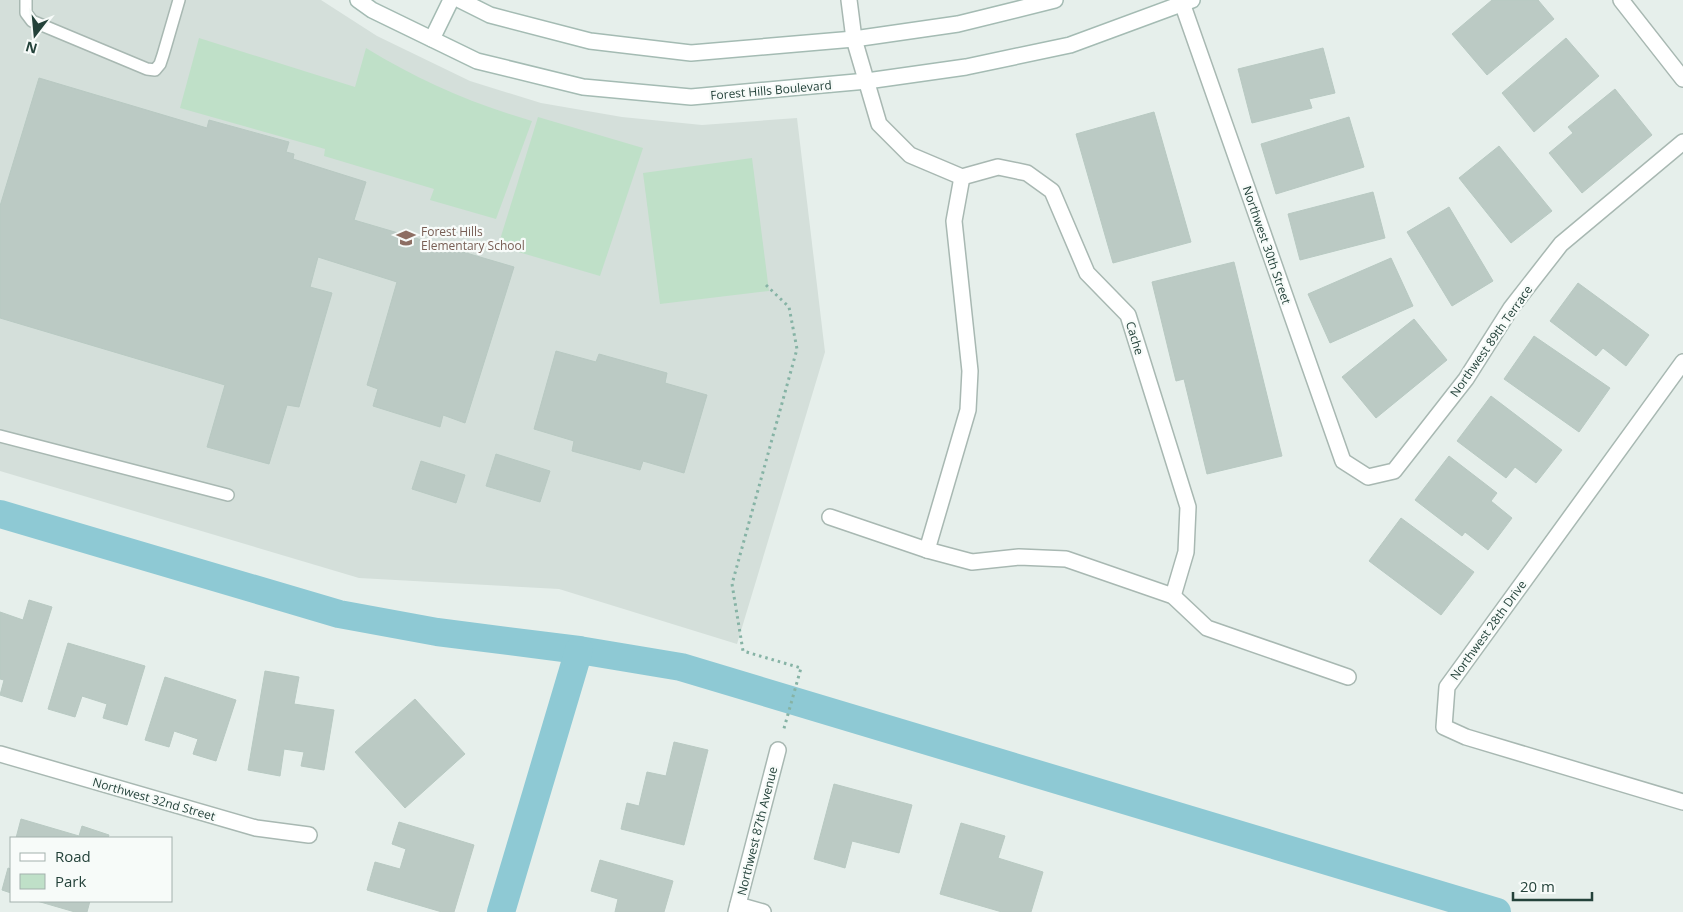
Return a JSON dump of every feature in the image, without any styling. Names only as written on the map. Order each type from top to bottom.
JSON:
[{"type":"street","name":"Forest Hills Boulevard","points":[[358,0],[372,10],[477,61],[583,87],[691,97],[867,81],[966,67],[1070,45],[1185,1]]},
{"type":"street","points":[[432,39],[451,0]]},
{"type":"street","points":[[460,0],[490,15],[590,41],[691,53],[854,39],[958,24],[1056,0]]},
{"type":"street","points":[[849,0],[854,39],[879,124],[910,155],[962,176],[954,221],[970,371],[968,410],[928,550]]},
{"type":"street","points":[[1621,0],[1683,79]]},
{"type":"street","name":"Northwest 30th Street","points":[[1185,1],[1343,461],[1368,477]]},
{"type":"street","name":"Northwest 89th Terrace","points":[[1368,477],[1394,472],[1466,379],[1511,308],[1561,244],[1683,142]]},
{"type":"street","name":"Cache","points":[[962,176],[998,167],[1027,173],[1052,191],[1087,273],[1128,315],[1188,507],[1186,552],[1173,596]]},
{"type":"street","name":"Northwest 28th Drive","points":[[1683,362],[1447,686],[1444,727],[1466,737],[1683,802]]},
{"type":"street","points":[[830,517],[928,550],[972,562],[1019,557],[1066,559],[1173,596],[1208,628],[1348,677]]},
{"type":"street","name":"Northwest 87th Avenue","points":[[737,908],[778,750]]},
{"type":"street","name":"Northwest 32nd Street","points":[[0,754],[256,828],[309,835]]},
{"type":"street","points":[[737,908],[763,912]]},
{"type":"lane","points":[[26,0],[26,13],[32,21],[147,69],[155,70],[163,56],[178,0]]},
{"type":"lane","points":[[0,436],[228,495]]},
{"type":"path","points":[[766,285],[789,307],[797,349],[732,584],[743,651],[801,668],[784,731]]},
{"type":"shaded area","name":"Forest Hills Elementary School","points":[[0,0],[321,0],[377,36],[470,81],[541,103],[622,117],[702,125],[797,118],[825,352],[737,644],[559,589],[359,578],[0,471]]},
{"type":"green space","points":[[199,38],[355,87],[366,48],[406,71],[446,90],[488,107],[532,121],[496,219],[430,200],[434,189],[324,156],[325,149],[180,108]]},
{"type":"green space","points":[[538,117],[643,148],[600,276],[498,246]]},
{"type":"green space","points":[[752,158],[769,291],[660,304],[643,173]]},
{"type":"building","points":[[1492,0],[1538,0],[1554,19],[1487,75],[1452,34]]},
{"type":"building","points":[[1566,38],[1599,76],[1534,132],[1502,93]]},
{"type":"building","points":[[1323,48],[1335,93],[1309,99],[1312,108],[1252,123],[1238,69]]},
{"type":"building","name":"Forest Hills Elementary School","points":[[39,78],[207,128],[209,120],[289,142],[286,152],[294,154],[293,159],[366,182],[354,220],[514,267],[465,423],[443,415],[440,427],[373,406],[378,389],[367,385],[397,282],[318,257],[310,287],[332,293],[299,407],[287,405],[269,464],[207,447],[225,385],[0,318],[0,206]]},
{"type":"building","points":[[1615,89],[1652,135],[1582,193],[1549,153],[1573,133],[1568,127]]},
{"type":"building","points":[[1154,112],[1191,242],[1113,263],[1076,134]]},
{"type":"building","points":[[1349,117],[1364,167],[1276,194],[1261,144]]},
{"type":"building","points":[[1499,146],[1552,211],[1511,243],[1459,178]]},
{"type":"building","points":[[1373,192],[1385,238],[1300,260],[1288,214]]},
{"type":"building","points":[[1449,207],[1493,281],[1452,306],[1407,232]]},
{"type":"building","points":[[1391,258],[1413,306],[1330,343],[1308,294]]},
{"type":"building","points":[[1234,262],[1282,456],[1207,474],[1184,379],[1176,381],[1152,282]]},
{"type":"building","points":[[1578,283],[1649,335],[1626,366],[1603,348],[1596,356],[1550,321]]},
{"type":"building","points":[[1414,319],[1447,360],[1376,418],[1342,377]]},
{"type":"building","points":[[1534,336],[1610,388],[1579,432],[1504,379]]},
{"type":"building","points":[[556,351],[596,362],[599,354],[667,373],[665,383],[707,395],[684,473],[643,461],[640,470],[572,451],[574,441],[534,429]]},
{"type":"building","points":[[1491,396],[1562,450],[1536,483],[1515,467],[1506,478],[1457,441]]},
{"type":"building","points":[[496,454],[550,471],[540,502],[486,486]]},
{"type":"building","points":[[1449,456],[1497,493],[1491,501],[1512,518],[1488,550],[1465,532],[1462,536],[1415,500]]},
{"type":"building","points":[[421,461],[465,475],[456,503],[412,489]]},
{"type":"building","points":[[1401,518],[1474,572],[1441,615],[1369,561]]},
{"type":"building","points":[[29,600],[52,607],[22,702],[0,695],[4,680],[0,679],[0,612],[23,620]]},
{"type":"building","points":[[68,643],[145,666],[127,725],[103,718],[107,704],[82,696],[75,717],[48,709]]},
{"type":"building","points":[[265,671],[299,677],[294,704],[334,710],[324,770],[301,766],[304,752],[284,749],[280,776],[248,770]]},
{"type":"building","points":[[165,677],[236,700],[216,761],[193,754],[198,739],[174,731],[169,747],[145,740]]},
{"type":"building","points":[[415,699],[465,754],[405,808],[355,752]]},
{"type":"building","points":[[674,742],[708,750],[684,845],[621,829],[627,803],[639,806],[647,772],[666,776]]},
{"type":"building","points":[[834,784],[912,805],[899,853],[852,841],[845,868],[814,859]]},
{"type":"building","points":[[21,819],[79,836],[82,826],[109,835],[108,837],[16,837]]},
{"type":"building","points":[[399,822],[474,845],[454,912],[442,912],[367,890],[375,862],[400,869],[406,849],[392,844]]},
{"type":"building","points":[[961,823],[1005,836],[998,858],[1043,872],[1031,912],[1002,912],[940,894]]},
{"type":"building","points":[[600,860],[673,881],[664,912],[615,912],[618,899],[591,891]]},
{"type":"building","points":[[8,868],[10,869],[10,893],[2,890]]},
{"type":"building","points":[[40,902],[90,902],[87,912],[75,912]]},
{"type":"waterway","points":[[0,514],[339,614],[437,632],[579,650],[681,667],[1497,912]]},
{"type":"waterway","points":[[501,912],[579,650]]},
{"type":"place","name":"Forest Hills Elementary School","points":[[406,238]]}]
